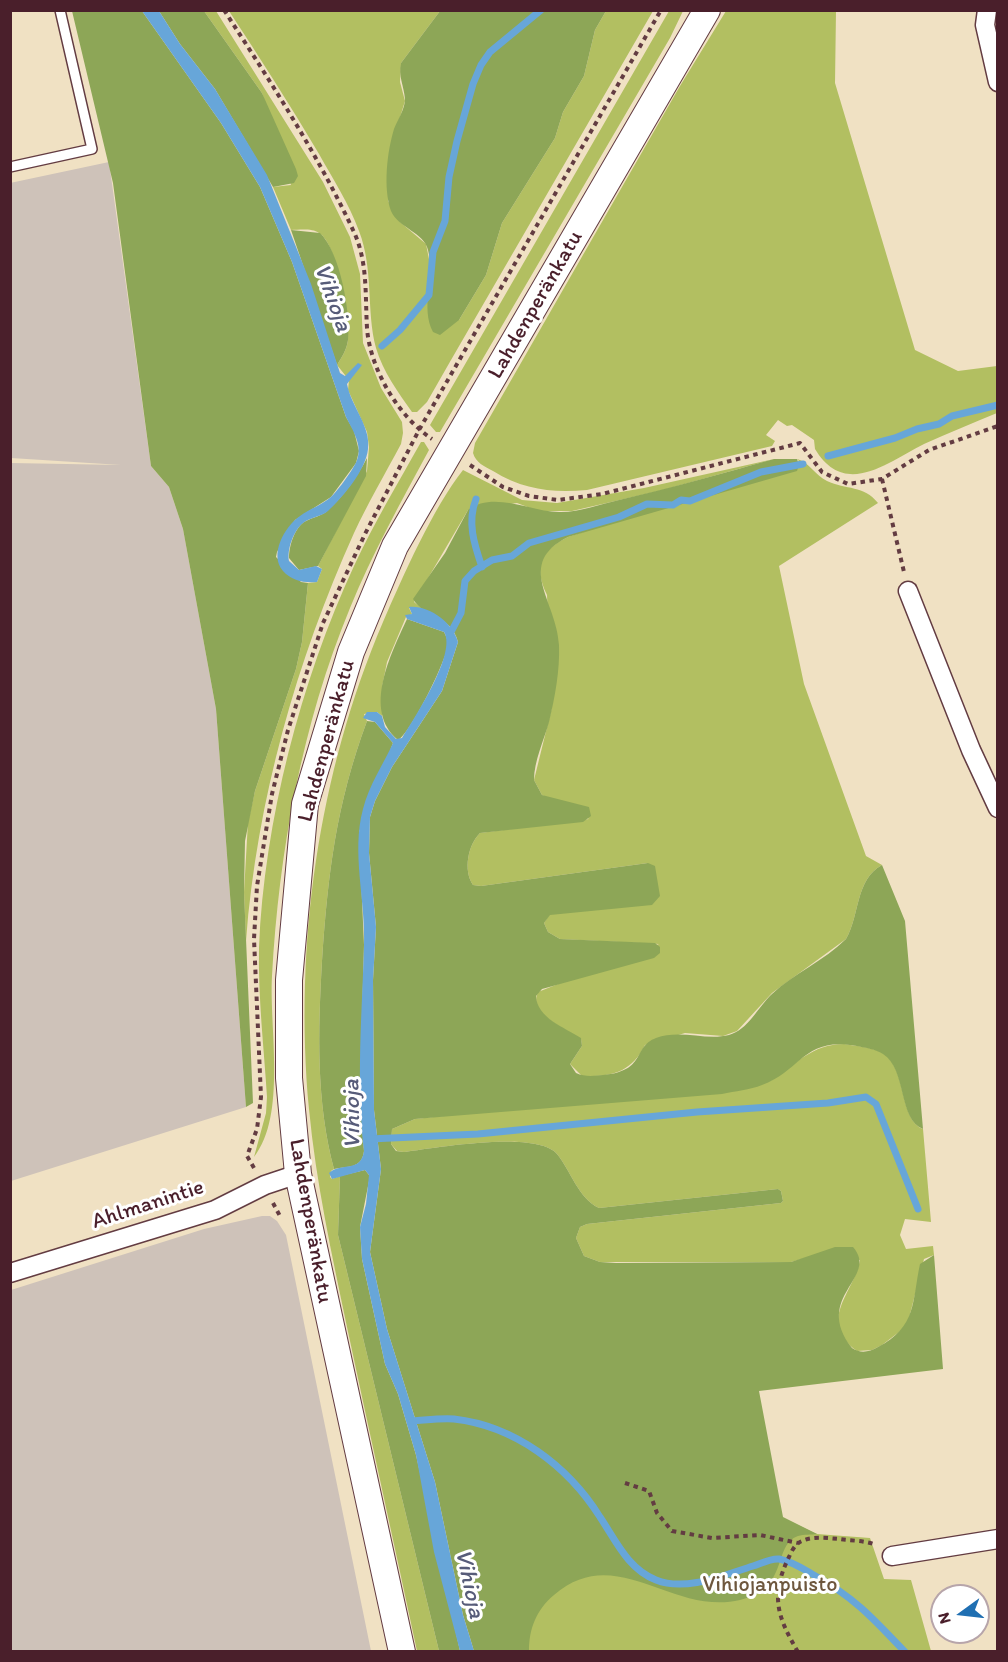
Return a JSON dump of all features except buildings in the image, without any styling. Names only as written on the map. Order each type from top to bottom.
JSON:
[{"type":"main road","name":"Lahdenperänkatu","points":[[683,48],[699,10]]},
{"type":"main road","name":"Lahdenperänkatu","points":[[402,1652],[298,1174],[289,1078],[289,980],[305,804],[351,652],[395,546],[707,10]]},
{"type":"street","points":[[987,10],[985,25],[998,82]]},
{"type":"street","points":[[908,591],[971,750],[998,808]]},
{"type":"street","name":"Ahlmanintie","points":[[10,1273],[215,1210],[265,1185],[298,1174]]},
{"type":"street","points":[[892,1556],[998,1539]]},
{"type":"lane","points":[[10,167],[92,149],[60,10]]},
{"type":"path","points":[[224,10],[303,138],[354,232],[366,279],[368,339],[382,376],[402,410],[420,430],[503,487],[529,496],[558,500],[602,494],[800,443],[822,472],[848,484],[882,479],[928,450],[998,426]]},
{"type":"path","points":[[882,479],[908,591]]},
{"type":"path","points":[[625,1483],[649,1491],[657,1513],[672,1531],[712,1538],[760,1535],[798,1543],[823,1538],[866,1542],[892,1556]]},
{"type":"path","points":[[798,1543],[781,1574],[777,1590],[778,1606],[786,1632],[798,1652]]},
{"type":"shaded area","points":[[109,162],[151,466],[169,487],[183,529],[216,709],[246,1107],[11,1181],[11,463],[121,465],[11,458],[10,183]]},
{"type":"shaded area","points":[[270,1216],[277,1221],[286,1235],[371,1651],[11,1651],[11,1290],[204,1229]]},
{"type":"green space","points":[[72,11],[142,11],[221,123],[260,187],[292,262],[346,417],[354,431],[359,451],[356,463],[331,497],[295,520],[276,557],[301,582],[308,583],[302,642],[296,669],[255,791],[245,841],[244,892],[253,1103],[246,1107],[216,709],[183,529],[169,487],[151,466],[113,183]]},
{"type":"green space","points":[[159,11],[204,11],[262,93],[296,169],[298,176],[294,183],[273,187],[215,89],[180,44]]},
{"type":"green space","points":[[204,11],[216,11],[323,182],[350,237],[360,274],[363,343],[381,388],[402,422],[403,433],[401,444],[359,522],[333,582],[297,682],[282,732],[259,836],[246,941],[244,892],[248,822],[255,791],[296,669],[302,642],[308,583],[317,582],[322,569],[318,566],[367,471],[369,447],[367,432],[348,390],[349,380],[337,365],[347,347],[348,330],[337,266],[325,240],[319,233],[291,230],[273,187],[291,185],[262,93]]},
{"type":"green space","points":[[229,11],[440,11],[401,63],[400,82],[405,101],[390,150],[388,201],[400,222],[426,244],[429,259],[459,320],[486,275],[502,223],[555,138],[563,112],[584,76],[595,30],[606,11],[653,11],[427,402],[417,412],[412,412],[396,389],[376,348],[371,319],[367,260],[359,231],[350,211],[308,136]]},
{"type":"green space","points":[[440,11],[606,11],[595,30],[584,76],[563,112],[555,138],[502,223],[486,275],[459,320],[440,335],[433,332],[429,322],[430,260],[426,244],[394,217],[387,192],[387,181],[388,159],[394,129],[405,103],[400,72],[401,63]]},
{"type":"green space","points":[[669,11],[683,11],[670,38],[440,432],[436,432],[430,425]]},
{"type":"green space","points":[[726,11],[836,11],[835,83],[915,350],[958,371],[997,366],[997,413],[924,444],[882,467],[853,474],[840,472],[827,464],[815,449],[814,440],[792,425],[787,426],[778,420],[766,435],[775,441],[772,446],[587,490],[538,489],[505,477],[476,459],[473,453],[475,443],[680,86]]},
{"type":"green space","points":[[291,230],[320,233],[327,242],[338,268],[346,299],[348,340],[347,347],[337,365]]},
{"type":"green space","points":[[421,442],[424,442],[429,450],[377,548],[350,608],[333,652],[306,742],[287,835],[275,929],[272,976],[273,1095],[264,1139],[254,1157],[266,1113],[267,1097],[259,967],[262,900],[268,851],[288,752],[335,610],[370,534]]},
{"type":"green space","points":[[367,458],[366,476],[318,566],[299,570],[289,558],[291,542],[299,527],[323,514],[333,505],[349,486]]},
{"type":"green space","points":[[774,459],[663,490],[572,511],[538,511],[517,503],[468,510],[414,602],[424,610],[409,608],[412,614],[406,617],[387,662],[382,687],[382,716],[377,712],[364,714],[367,721],[356,752],[341,811],[327,898],[320,1014],[321,1092],[334,1169],[330,1177],[332,1179],[340,1176],[338,1235],[439,1651],[417,1651],[330,1246],[309,1109],[305,1047],[305,985],[309,923],[316,861],[327,800],[342,739],[361,680],[400,584],[441,503],[463,470],[522,500],[557,503],[644,488]]},
{"type":"green space","points":[[774,459],[797,459],[799,465],[797,471],[568,537],[552,548],[544,559],[541,571],[542,585],[557,629],[559,664],[551,713],[537,758],[534,780],[542,795],[589,807],[591,816],[583,822],[480,833],[472,844],[468,858],[468,872],[473,885],[481,886],[648,863],[655,866],[660,896],[652,905],[550,915],[544,923],[548,932],[560,939],[655,943],[660,947],[660,953],[654,958],[542,989],[536,996],[546,1016],[581,1038],[582,1046],[570,1064],[576,1073],[592,1076],[617,1073],[626,1069],[633,1064],[644,1047],[656,1038],[674,1035],[711,1037],[729,1035],[742,1028],[767,999],[781,987],[846,939],[862,889],[873,872],[882,865],[905,921],[923,1129],[915,1124],[910,1116],[891,1061],[874,1050],[839,1044],[814,1050],[775,1079],[747,1089],[722,1094],[415,1119],[392,1129],[391,1144],[396,1151],[404,1152],[485,1142],[529,1143],[546,1147],[557,1154],[580,1191],[599,1208],[778,1189],[781,1191],[783,1201],[781,1203],[587,1224],[580,1227],[576,1238],[584,1256],[600,1262],[616,1263],[791,1262],[835,1247],[853,1247],[859,1258],[859,1269],[842,1301],[839,1315],[842,1330],[852,1348],[862,1352],[878,1347],[900,1331],[911,1312],[920,1264],[934,1255],[943,1369],[759,1391],[783,1517],[817,1534],[800,1535],[790,1541],[773,1577],[766,1587],[756,1594],[740,1600],[715,1602],[691,1598],[622,1577],[600,1575],[577,1580],[554,1595],[542,1607],[530,1635],[529,1651],[474,1651],[463,1615],[435,1482],[387,1329],[370,1252],[381,1169],[374,1110],[373,980],[376,927],[369,853],[370,817],[375,801],[392,767],[442,691],[458,642],[450,626],[424,610],[413,599],[445,553],[468,510],[478,504],[501,502],[550,511],[576,511]]},
{"type":"green space","points":[[797,459],[827,481],[867,493],[878,503],[779,566],[804,684],[866,856],[882,865],[873,872],[862,889],[846,939],[772,993],[737,1031],[723,1036],[685,1033],[645,1045],[633,1062],[619,1071],[602,1076],[582,1076],[570,1064],[582,1046],[581,1039],[543,1014],[536,1000],[538,992],[659,944],[560,939],[548,932],[544,923],[549,915],[648,863],[481,886],[473,885],[468,872],[468,858],[472,844],[480,833],[589,819],[542,795],[534,780],[552,707],[547,595],[541,576],[542,560],[551,547],[568,537],[799,461]]},
{"type":"green space","points":[[407,619],[444,632],[448,645],[427,696],[404,735],[398,740],[387,728],[382,713],[381,698],[388,665]]},
{"type":"green space","points":[[367,721],[375,722],[393,743],[359,832],[364,945],[360,1095],[364,1151],[363,1157],[357,1164],[334,1169],[321,1092],[319,1040],[322,961],[335,840],[356,752]]},
{"type":"green space","points":[[844,1044],[877,1050],[890,1059],[900,1080],[910,1115],[923,1129],[931,1222],[905,1219],[900,1235],[906,1249],[933,1246],[934,1255],[924,1259],[907,1326],[872,1350],[857,1351],[845,1340],[839,1329],[838,1318],[841,1307],[860,1260],[809,1257],[791,1262],[600,1262],[584,1256],[576,1238],[580,1227],[587,1224],[781,1203],[783,1201],[781,1191],[778,1189],[599,1208],[580,1191],[557,1154],[546,1147],[529,1143],[485,1142],[404,1152],[397,1151],[391,1144],[392,1129],[415,1119],[770,1081],[813,1051]]},
{"type":"green space","points":[[365,1170],[369,1175],[369,1181],[360,1227],[362,1259],[385,1364],[398,1394],[416,1455],[460,1651],[439,1651],[338,1235],[340,1176]]},
{"type":"green space","name":"Vihiojanpuisto","points":[[783,1518],[817,1534],[870,1538],[884,1579],[911,1580],[931,1651],[474,1651],[450,1554]]},
{"type":"water","points":[[142,11],[159,11],[180,44],[215,89],[267,175],[311,284],[340,373],[345,376],[358,363],[362,365],[347,384],[367,432],[368,449],[363,466],[347,491],[328,511],[299,526],[290,546],[289,561],[299,570],[316,566],[322,569],[317,582],[299,581],[283,571],[278,557],[280,542],[294,521],[327,500],[337,490],[356,463],[358,443],[346,417],[292,262],[260,187],[221,123]]},
{"type":"water","points":[[409,607],[432,612],[446,622],[458,642],[442,691],[392,767],[375,801],[370,817],[369,853],[376,927],[373,980],[374,1110],[381,1169],[370,1252],[387,1329],[435,1482],[463,1615],[474,1651],[460,1651],[434,1552],[416,1455],[398,1394],[385,1364],[362,1259],[360,1227],[366,1204],[369,1175],[365,1170],[332,1179],[329,1173],[339,1168],[355,1165],[362,1158],[364,1151],[360,1074],[364,929],[358,843],[366,800],[372,783],[393,743],[375,722],[363,718],[367,712],[377,712],[382,716],[385,727],[396,739],[402,738],[433,685],[445,654],[444,632],[407,619],[405,615],[412,614]]},
{"type":"waterway","points":[[382,346],[400,330],[429,295],[433,252],[445,221],[449,177],[457,141],[473,84],[481,65],[490,52],[541,10]]},
{"type":"waterway","points":[[828,456],[939,424],[952,416],[998,405]]},
{"type":"waterway","points":[[450,634],[461,613],[465,581],[474,571],[492,560],[512,556],[529,543],[619,517],[647,504],[673,505],[681,500],[690,501],[761,472],[803,464]]},
{"type":"waterway","points":[[476,499],[472,525],[482,567]]},
{"type":"waterway","name":"Vihioja","points":[[370,1139],[478,1134],[697,1112],[828,1103],[866,1097],[876,1104],[918,1209]]},
{"type":"waterway","points":[[413,1421],[454,1419],[476,1423],[498,1430],[538,1452],[556,1465],[587,1498],[630,1562],[656,1580],[680,1584],[705,1581],[769,1560],[783,1560],[804,1569],[851,1600],[873,1618],[905,1652]]}]
